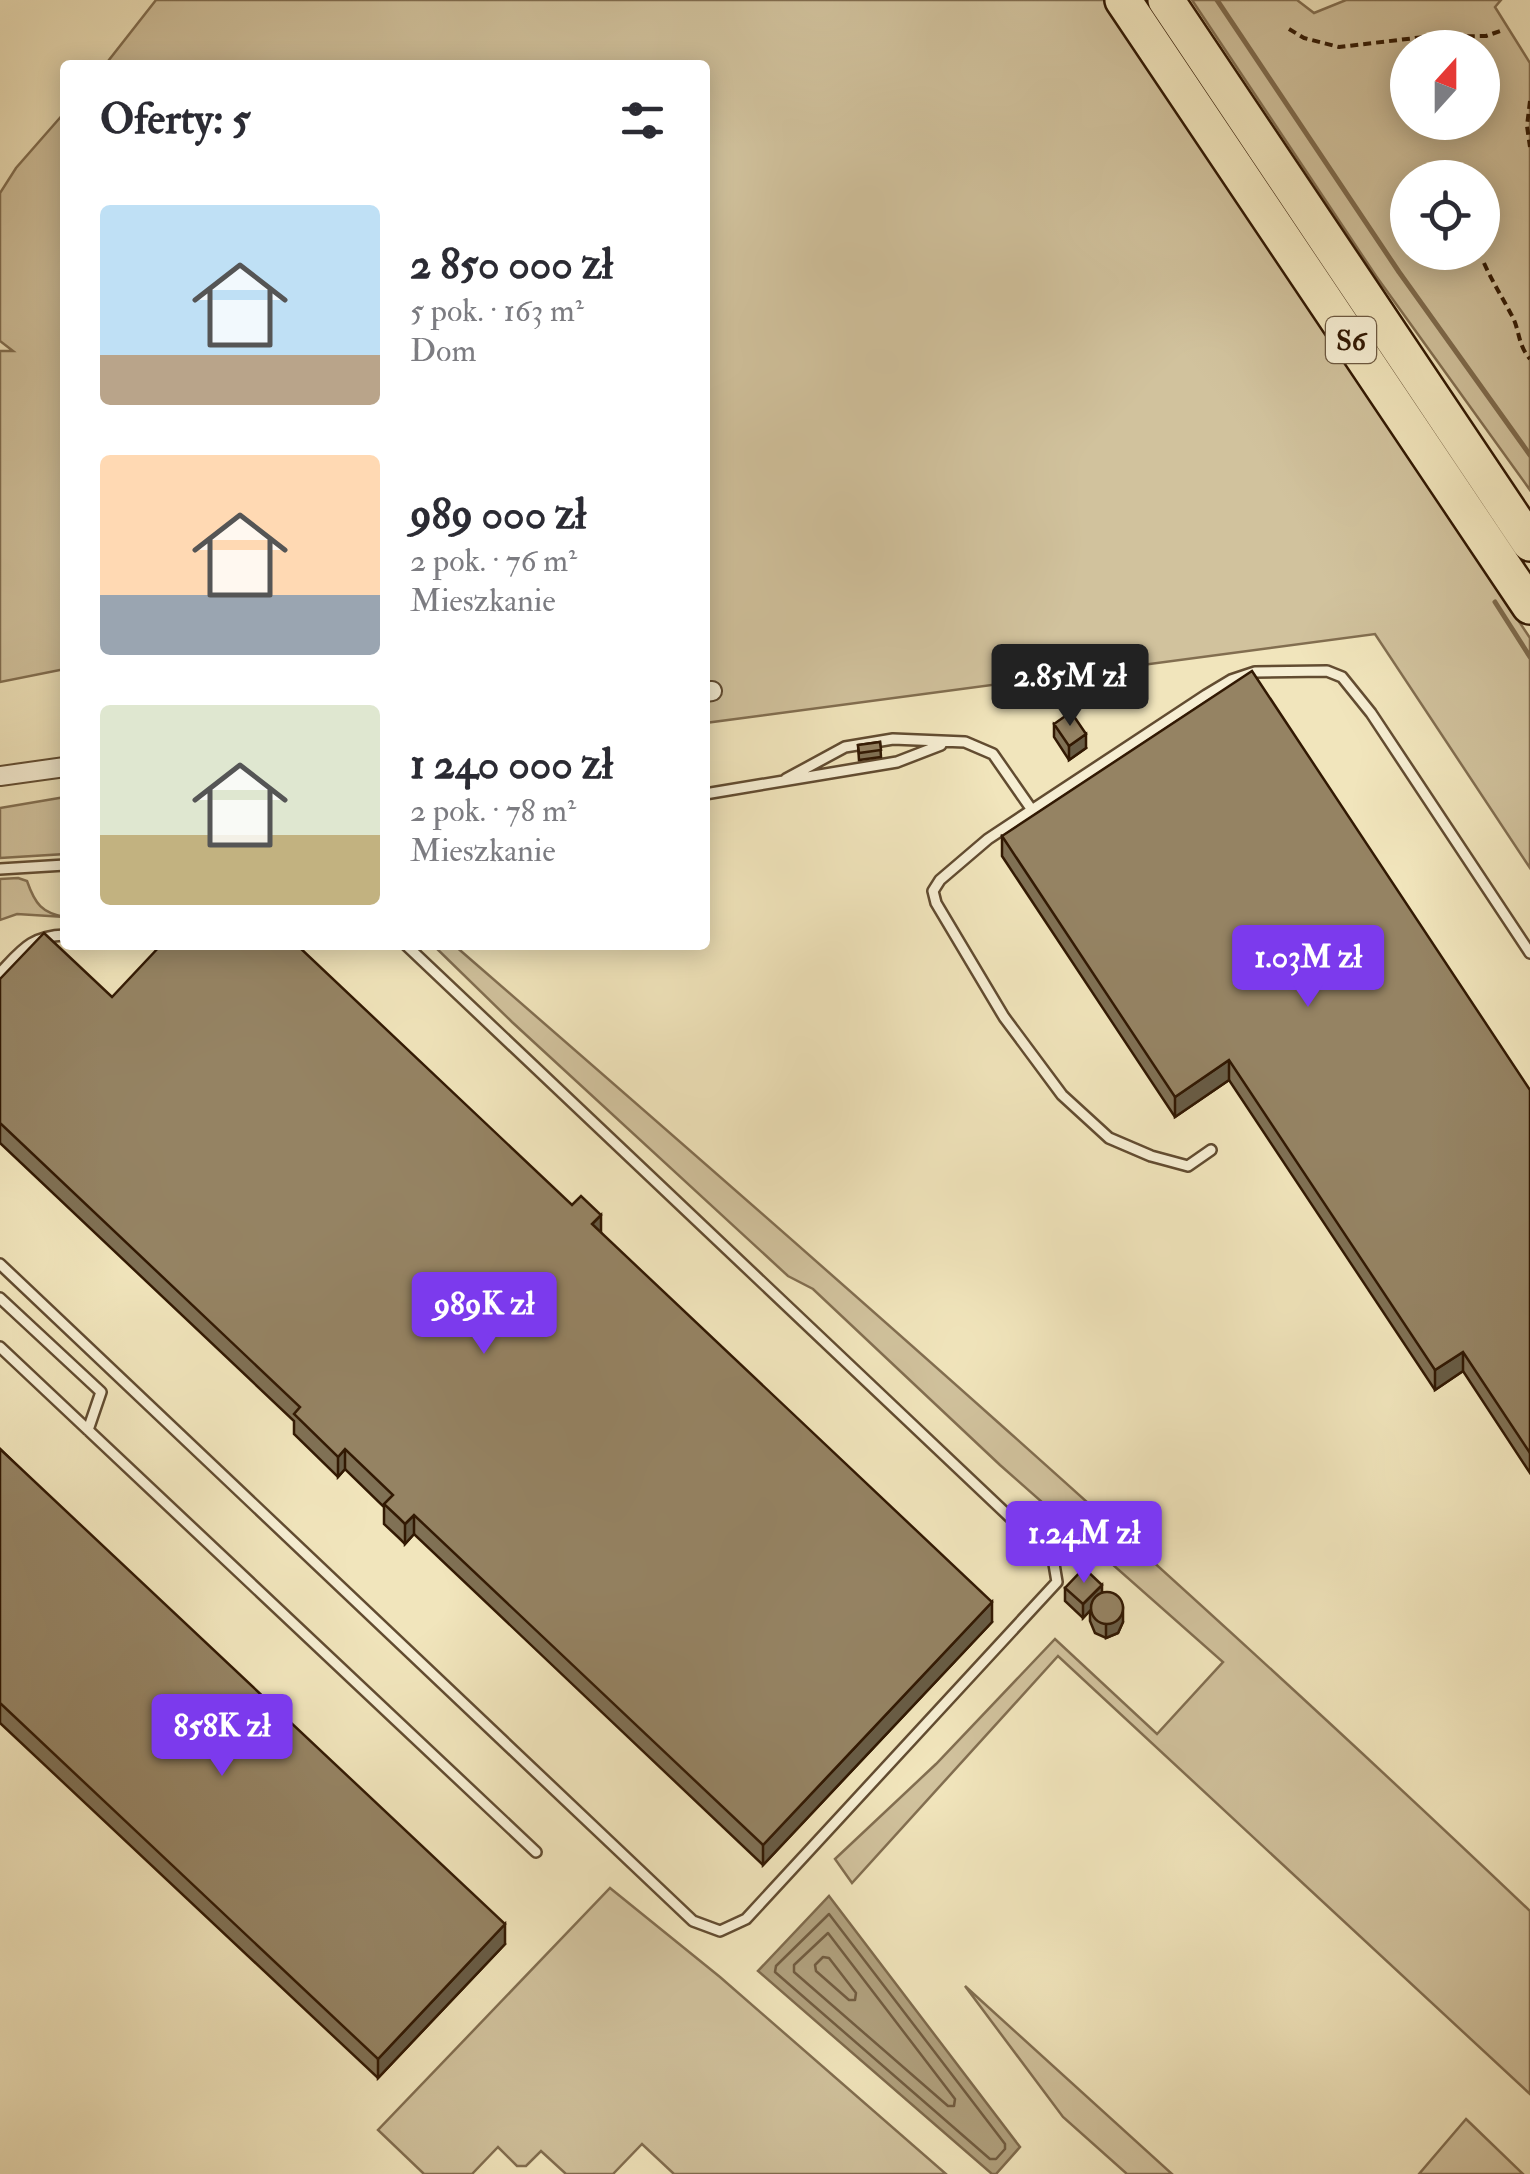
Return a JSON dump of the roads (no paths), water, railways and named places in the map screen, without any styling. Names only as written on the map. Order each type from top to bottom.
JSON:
[{"type":"highway","name":"S6","points":[[1124,0],[1530,606]]},
{"type":"highway","name":"S6","points":[[1166,0],[1530,543]]},
{"type":"street","points":[[0,776],[60,768]]},
{"type":"lane","points":[[1211,1150],[1188,1166],[1151,1156],[1100,1130],[1062,1095],[1018,1039],[936,903],[933,891],[940,880],[988,839],[1231,680],[1270,670],[1334,673],[1342,677],[1371,713],[1530,952]]},
{"type":"lane","points":[[786,779],[845,747],[893,740],[964,742],[992,754],[1032,810]]},
{"type":"lane","points":[[710,793],[896,762],[948,742]]},
{"type":"lane","points":[[0,869],[60,864]]},
{"type":"lane","points":[[0,973],[30,942],[60,935]]},
{"type":"lane","points":[[0,1264],[693,1921],[720,1931],[746,1920],[1057,1582],[1053,1558],[411,950]]},
{"type":"lane","points":[[0,1298],[101,1392],[88,1430]]},
{"type":"lane","points":[[0,1347],[536,1852]]},
{"type":"water","points":[[829,1896],[1020,2147],[996,2174],[758,1971]]},
{"type":"waterway","points":[[1217,0],[1399,272],[1530,455]]},
{"type":"waterway","points":[[1495,602],[1530,657]]}]
